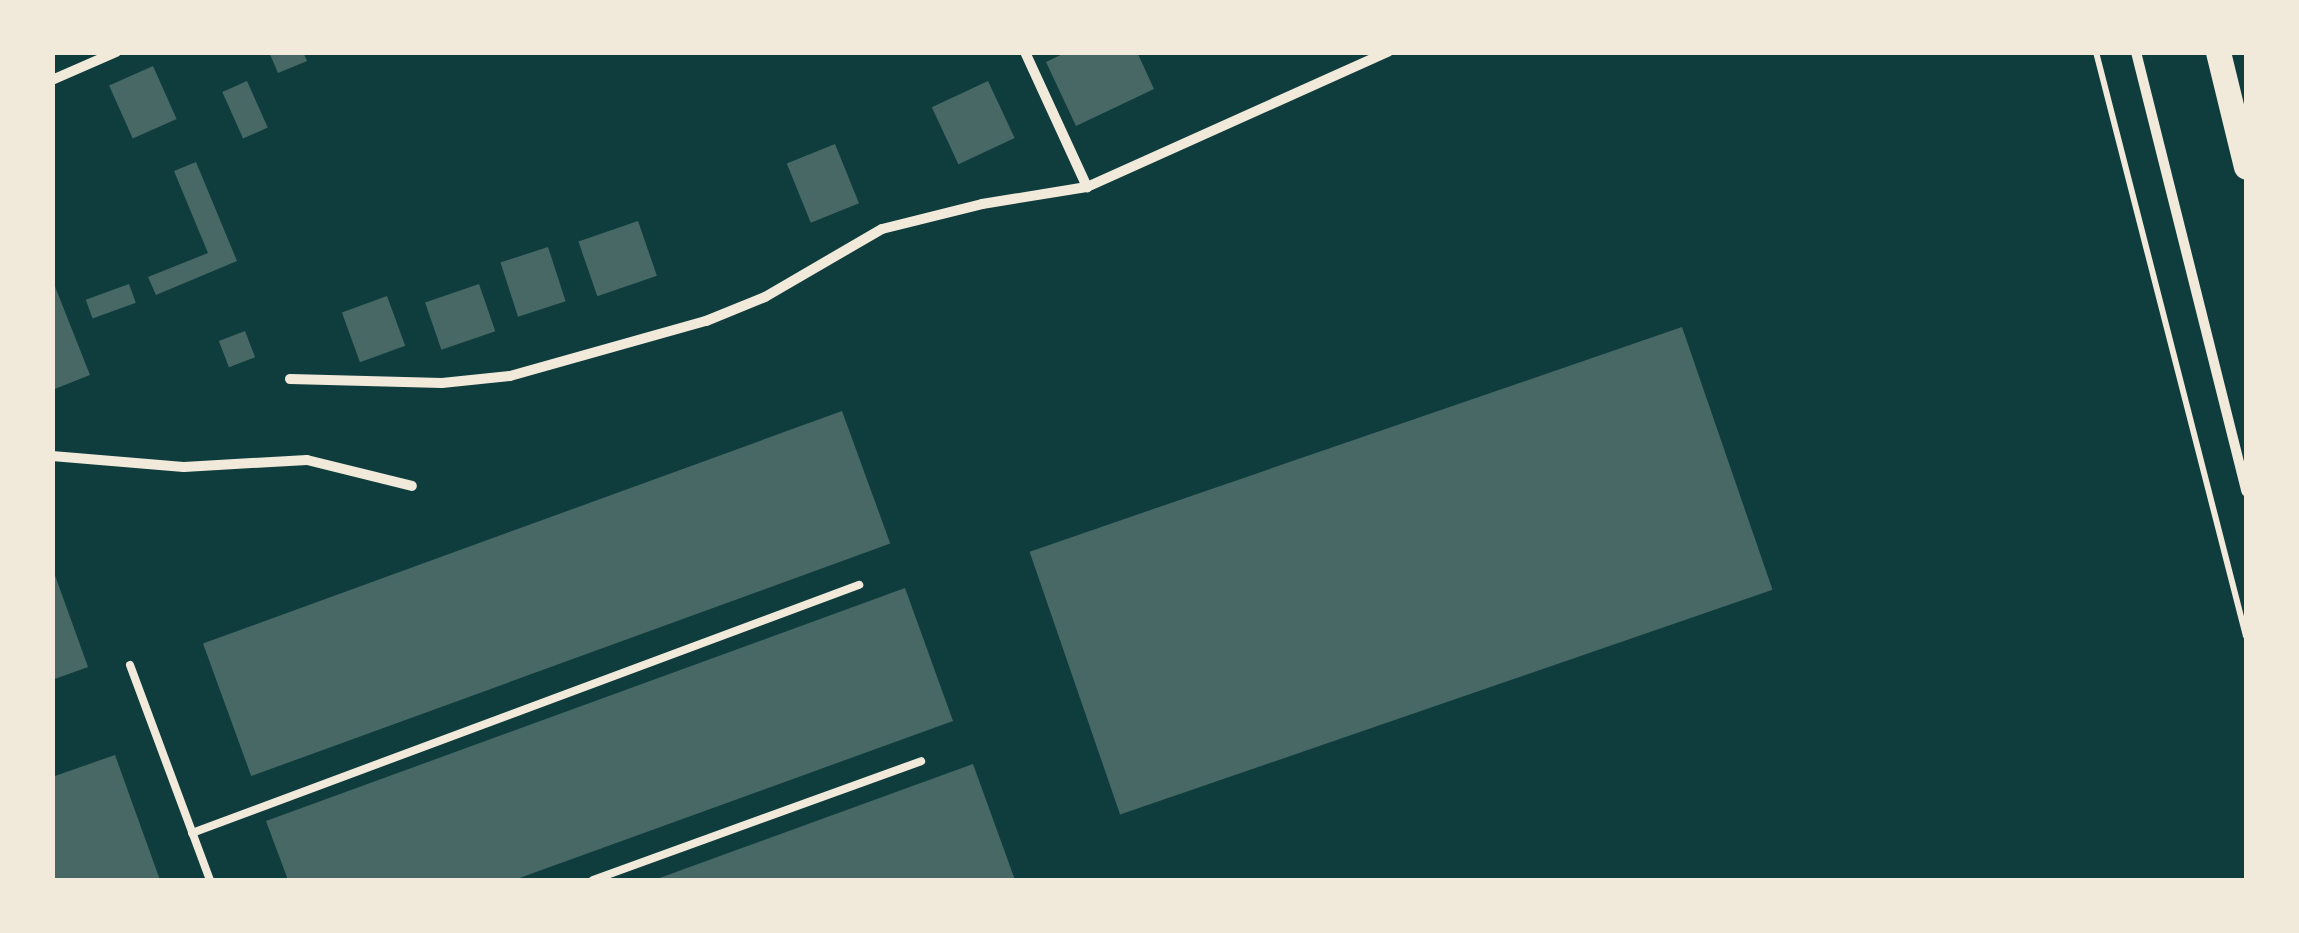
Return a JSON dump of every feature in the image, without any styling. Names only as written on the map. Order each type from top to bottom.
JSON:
[{"type":"highway","points":[[2218,52],[2246,167]]},
{"type":"street","points":[[52,80],[116,52]]},
{"type":"street","points":[[1025,52],[1088,187]]},
{"type":"street","points":[[290,380],[442,383],[510,376],[721,315],[765,298],[882,229],[982,204],[1088,187],[1388,52]]},
{"type":"street","points":[[2136,52],[2246,491]]},
{"type":"street","points":[[52,456],[184,467],[307,460],[412,486]]},
{"type":"lane","points":[[192,833],[859,585]]},
{"type":"lane","points":[[130,665],[210,880]]},
{"type":"lane","points":[[593,880],[921,761]]},
{"type":"path","points":[[2096,52],[2246,636]]},
{"type":"building","points":[[269,52],[303,52],[307,61],[278,73]]},
{"type":"building","points":[[1067,52],[1137,52],[1154,89],[1076,126],[1046,62]]},
{"type":"building","points":[[153,66],[177,119],[133,139],[109,86]]},
{"type":"building","points":[[247,81],[268,128],[243,139],[222,92]]},
{"type":"building","points":[[988,81],[1015,138],[958,164],[932,107]]},
{"type":"building","points":[[835,144],[859,203],[811,223],[787,163]]},
{"type":"building","points":[[196,162],[237,261],[156,295],[148,277],[208,253],[174,171]]},
{"type":"building","points":[[638,221],[657,276],[597,296],[578,242]]},
{"type":"building","points":[[548,247],[566,301],[518,317],[500,262]]},
{"type":"building","points":[[52,279],[90,375],[52,390]]},
{"type":"building","points":[[129,284],[136,303],[93,319],[86,300]]},
{"type":"building","points":[[479,284],[495,331],[441,350],[425,303]]},
{"type":"building","points":[[387,296],[405,346],[360,362],[342,312]]},
{"type":"building","points":[[1682,327],[1773,590],[1120,814],[1030,552]]},
{"type":"building","points":[[245,331],[255,357],[229,367],[219,341]]},
{"type":"building","points":[[842,411],[890,543],[251,776],[203,644]]},
{"type":"building","points":[[52,567],[88,667],[52,680]]},
{"type":"building","points":[[905,588],[953,721],[514,880],[288,880],[266,821]]},
{"type":"building","points":[[115,755],[160,880],[52,880],[52,777]]},
{"type":"building","points":[[973,764],[1015,880],[654,880]]}]
